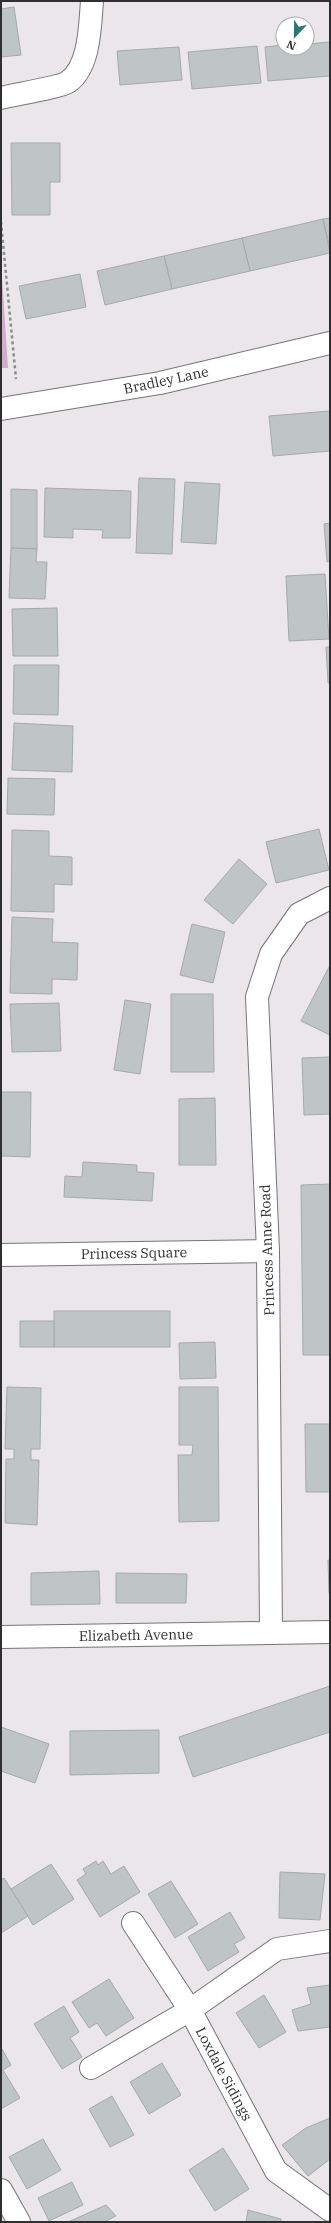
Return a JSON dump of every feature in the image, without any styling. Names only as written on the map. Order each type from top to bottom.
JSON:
[{"type":"street","points":[[1,98],[67,82],[84,62],[90,28],[92,1]]},
{"type":"street","name":"Bradley Lane","points":[[10,407],[160,384],[330,343]]},
{"type":"street","name":"Princess Anne Road","points":[[271,1633],[268,1251],[257,997],[271,954],[299,914],[330,898]]},
{"type":"street","name":"Princess Square","points":[[1,1255],[268,1251]]},
{"type":"street","name":"Elizabeth Avenue","points":[[1,1637],[330,1632]]},
{"type":"street","name":"Loxdale Sidings","points":[[133,1923],[190,2010],[276,2171],[330,2210]]},
{"type":"street","points":[[91,2068],[190,2010],[277,1949],[330,1941]]},
{"type":"street","points":[[1,2190],[19,2222]]},
{"type":"path","points":[[1,222],[10,407]]},
{"type":"shaded area","points":[[1,261],[8,368],[1,368]]},
{"type":"building","points":[[14,7],[21,55],[1,57],[1,9]]},
{"type":"building","points":[[330,42],[330,76],[268,81],[265,47],[275,46],[275,56],[315,56],[315,43]]},
{"type":"building","points":[[257,46],[261,83],[192,89],[188,52]]},
{"type":"building","points":[[179,47],[182,80],[120,85],[117,51]]},
{"type":"building","points":[[11,143],[60,143],[60,182],[50,182],[50,215],[12,215]]},
{"type":"building","points":[[330,218],[330,248],[323,219]]},
{"type":"building","points":[[323,219],[330,253],[250,271],[242,238]]},
{"type":"building","points":[[242,238],[250,271],[172,289],[164,256]]},
{"type":"building","points":[[164,256],[172,289],[105,305],[97,271]]},
{"type":"building","points":[[80,274],[86,307],[26,319],[19,286]]},
{"type":"building","points":[[330,411],[330,451],[273,456],[269,416]]},
{"type":"building","points":[[139,478],[175,479],[172,554],[136,553]]},
{"type":"building","points":[[185,482],[220,484],[216,544],[181,542]]},
{"type":"building","points":[[45,488],[131,491],[130,538],[102,538],[103,530],[73,529],[73,538],[44,537]]},
{"type":"building","points":[[11,489],[37,490],[37,549],[11,548]]},
{"type":"building","points":[[330,523],[330,561],[327,562],[324,524]]},
{"type":"building","points":[[11,548],[37,549],[36,562],[47,562],[45,599],[9,598]]},
{"type":"building","points":[[325,574],[329,639],[289,641],[286,576]]},
{"type":"building","points":[[57,608],[58,656],[13,656],[12,609]]},
{"type":"building","points":[[326,647],[330,647],[330,683],[328,683]]},
{"type":"building","points":[[14,665],[59,665],[58,715],[13,714]]},
{"type":"building","points":[[14,723],[73,726],[72,772],[12,770]]},
{"type":"building","points":[[8,778],[55,779],[54,815],[7,814]]},
{"type":"building","points":[[319,829],[329,870],[276,883],[266,842]]},
{"type":"building","points":[[12,830],[49,831],[49,856],[72,857],[72,885],[54,884],[54,912],[11,911]]},
{"type":"building","points":[[239,859],[267,884],[233,924],[204,900]]},
{"type":"building","points":[[12,917],[53,919],[52,942],[78,943],[77,980],[52,979],[52,994],[10,993]]},
{"type":"building","points":[[192,924],[225,932],[213,983],[180,975]]},
{"type":"building","points":[[330,965],[330,1035],[301,1021]]},
{"type":"building","points":[[171,994],[213,994],[214,1072],[171,1072]]},
{"type":"building","points":[[125,1000],[151,1004],[140,1074],[114,1070]]},
{"type":"building","points":[[59,1003],[61,1051],[12,1052],[10,1004]]},
{"type":"building","points":[[330,1057],[330,1114],[304,1115],[302,1058]]},
{"type":"building","points":[[1,1092],[31,1092],[30,1157],[1,1156]]},
{"type":"building","points":[[215,1098],[216,1165],[179,1165],[179,1099]]},
{"type":"building","points":[[83,1162],[137,1165],[137,1172],[154,1173],[152,1201],[64,1197],[65,1176],[82,1177]]},
{"type":"building","points":[[330,1184],[330,1355],[303,1355],[301,1185]]},
{"type":"building","points":[[54,1311],[170,1311],[170,1347],[54,1347]]},
{"type":"building","points":[[20,1321],[54,1321],[54,1347],[20,1347]]},
{"type":"building","points":[[215,1342],[216,1378],[180,1379],[179,1343]]},
{"type":"building","points":[[7,1387],[41,1388],[40,1449],[31,1449],[31,1460],[39,1460],[37,1525],[5,1523],[6,1459],[14,1459],[14,1449],[5,1449]]},
{"type":"building","points":[[179,1387],[218,1387],[219,1521],[179,1522],[178,1455],[192,1455],[193,1445],[179,1445]]},
{"type":"building","points":[[305,1424],[330,1424],[330,1492],[306,1492]]},
{"type":"building","points":[[328,1560],[330,1560],[330,1593],[329,1593]]},
{"type":"building","points":[[99,1571],[100,1604],[31,1605],[31,1573]]},
{"type":"building","points":[[116,1573],[187,1574],[186,1603],[116,1603]]},
{"type":"building","points":[[330,1686],[330,1732],[193,1777],[179,1737]]},
{"type":"building","points":[[1,1727],[49,1744],[35,1783],[1,1771]]},
{"type":"building","points":[[159,1730],[159,1773],[70,1775],[70,1731]]},
{"type":"building","points":[[96,1861],[98,1865],[103,1861],[111,1874],[124,1866],[140,1892],[100,1917],[77,1880],[86,1874],[83,1869]]},
{"type":"building","points":[[51,1864],[74,1899],[33,1925],[11,1889]]},
{"type":"building","points":[[280,1872],[325,1874],[320,1920],[279,1918]]},
{"type":"building","points":[[4,1878],[28,1916],[1,1933],[1,1880]]},
{"type":"building","points":[[171,1881],[198,1924],[175,1938],[148,1894]]},
{"type":"building","points":[[230,1912],[245,1938],[234,1944],[239,1952],[208,1971],[188,1937]]},
{"type":"building","points":[[109,1979],[134,2018],[106,2036],[97,2023],[89,2028],[72,2002]]},
{"type":"building","points":[[330,1985],[330,2027],[298,2031],[292,2010],[311,2004],[307,1988]]},
{"type":"building","points":[[264,1995],[286,2032],[259,2048],[236,2013]]},
{"type":"building","points":[[64,2006],[79,2032],[70,2038],[82,2057],[62,2069],[34,2024]]},
{"type":"building","points":[[2,2049],[11,2065],[3,2070],[20,2098],[1,2109]]},
{"type":"building","points":[[162,2063],[181,2095],[149,2114],[130,2082]]},
{"type":"building","points":[[112,2096],[134,2135],[110,2147],[89,2109]]},
{"type":"building","points":[[330,2118],[330,2159],[308,2176],[282,2145],[306,2128]]},
{"type":"building","points":[[43,2139],[61,2170],[27,2189],[9,2157]]},
{"type":"building","points":[[223,2148],[249,2189],[215,2211],[189,2170]]},
{"type":"building","points":[[72,2182],[83,2205],[49,2221],[38,2198]]},
{"type":"building","points":[[106,2205],[116,2216],[104,2222],[68,2222]]},
{"type":"building","points":[[248,2210],[281,2219],[281,2222],[246,2222]]}]
